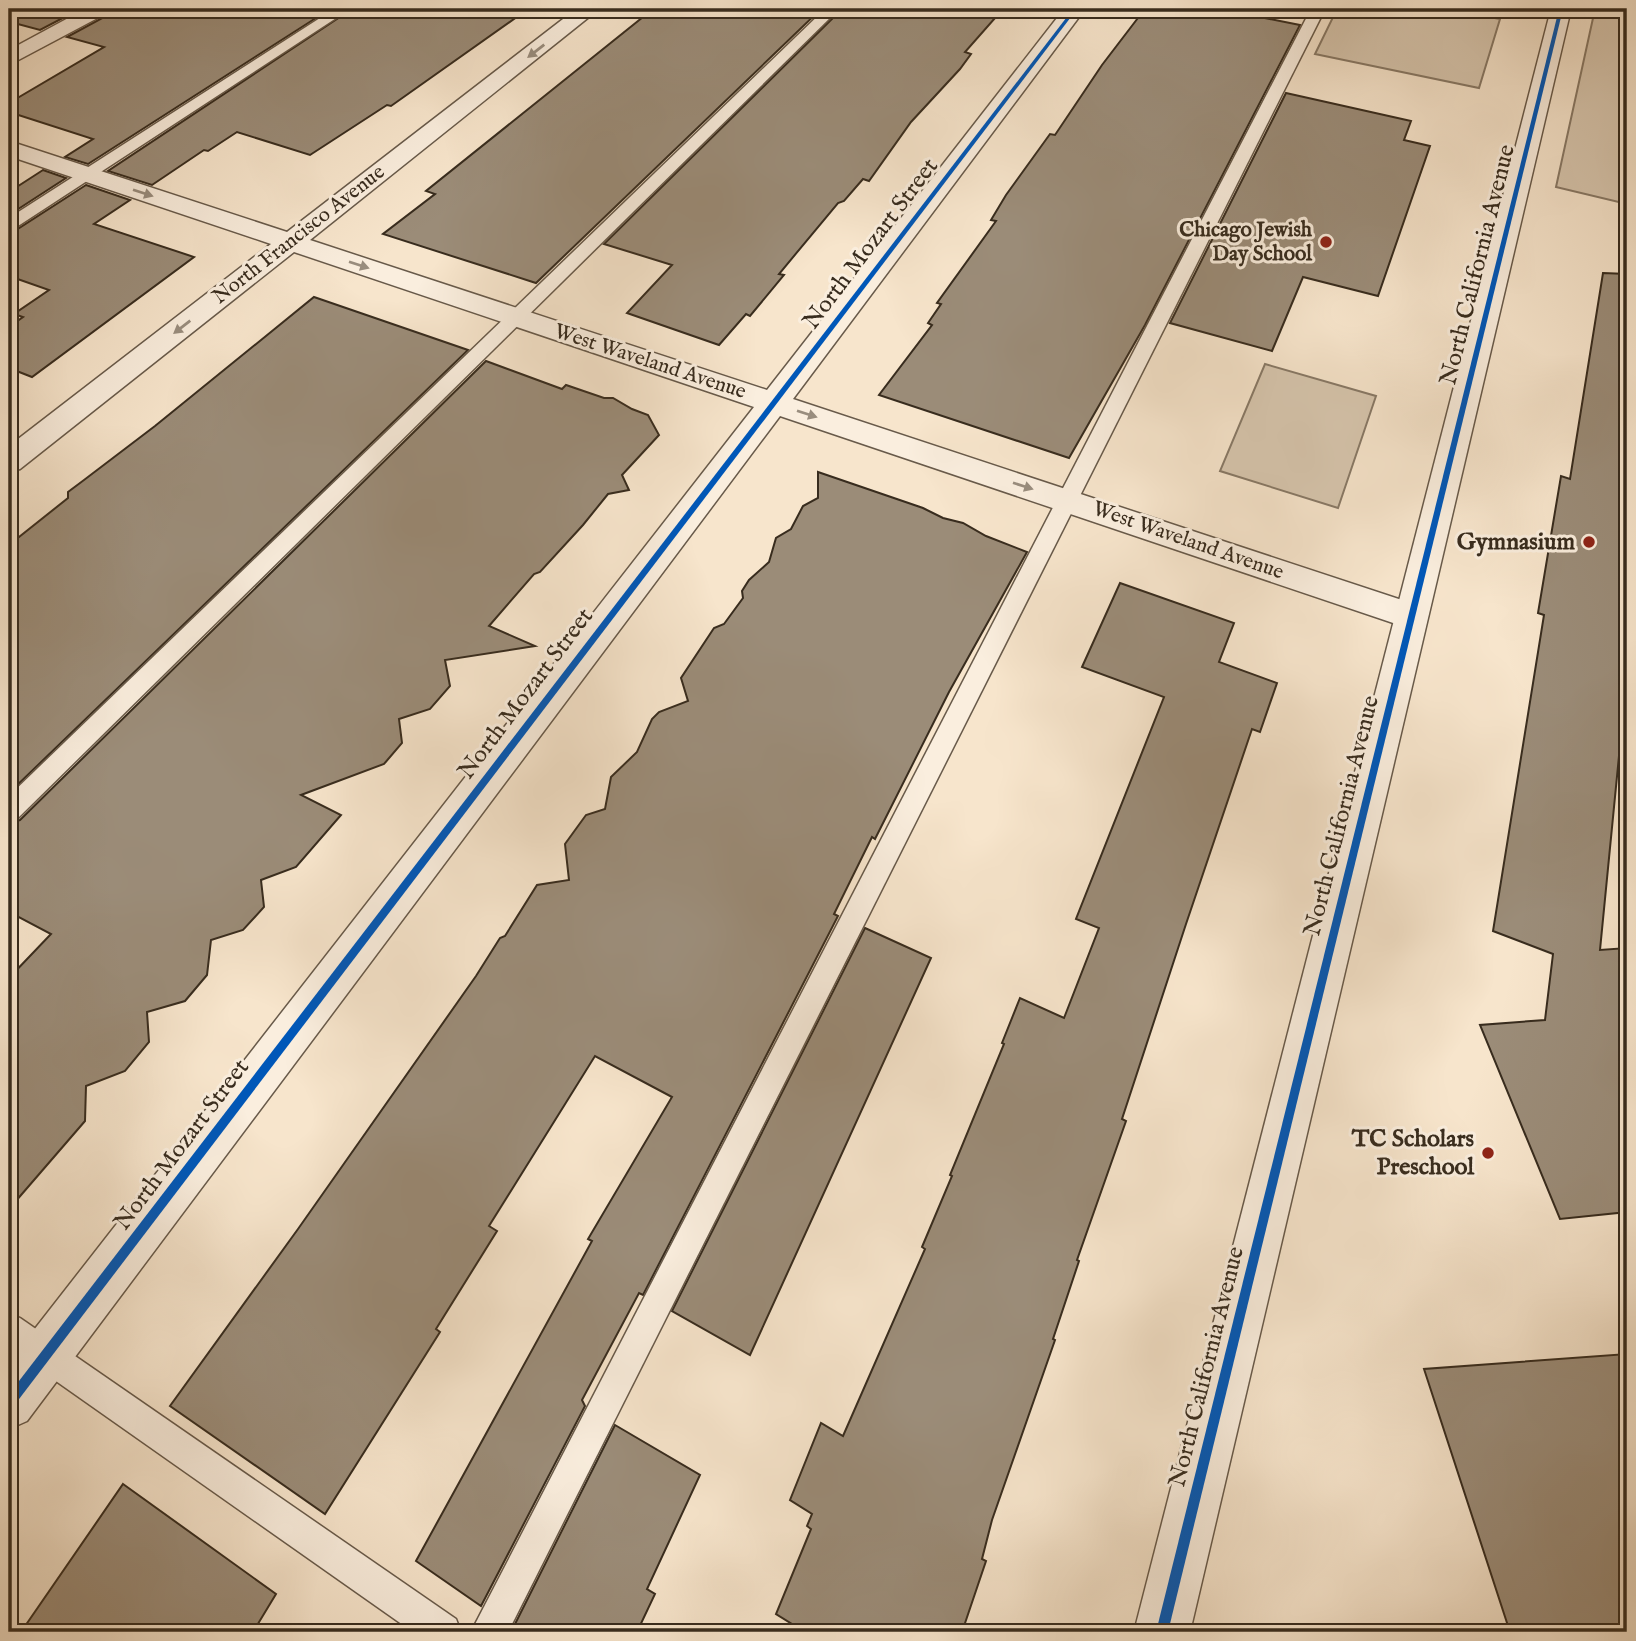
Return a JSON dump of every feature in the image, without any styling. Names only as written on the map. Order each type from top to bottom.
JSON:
[{"type":"street","points":[[9,59],[100,9]]},
{"type":"street","name":"North Francisco Avenue","points":[[9,462],[589,9]]},
{"type":"street","name":"North Mozart Street","points":[[9,1403],[1075,9]]},
{"type":"street","name":"North California Avenue","points":[[1162,1632],[1558,9]]},
{"type":"street","name":"West Waveland Avenue","points":[[9,148],[1412,616]]},
{"type":"lane","points":[[9,225],[343,9]]},
{"type":"lane","points":[[9,811],[832,9]]},
{"type":"lane","points":[[489,1632],[1318,9]]},
{"type":"lane","points":[[9,1329],[443,1632]]},
{"type":"shaded area","points":[[1337,9],[1448,9],[1500,19],[1479,88],[1315,54]]},
{"type":"shaded area","points":[[1595,9],[1627,9],[1627,204],[1556,187]]},
{"type":"shaded area","points":[[1265,364],[1376,396],[1338,508],[1220,471]]},
{"type":"building","points":[[16,9],[80,9],[40,30],[14,23]]},
{"type":"building","points":[[113,9],[330,9],[88,164],[65,157],[93,139],[9,112],[9,103],[104,47],[67,37],[108,15]]},
{"type":"building","points":[[352,9],[528,9],[391,106],[387,105],[310,155],[237,132],[208,151],[204,150],[152,185],[108,171]]},
{"type":"building","points":[[653,9],[821,9],[536,283],[383,234],[435,194],[426,191]]},
{"type":"building","points":[[842,9],[1003,9],[965,52],[971,54],[911,122],[869,181],[863,179],[844,201],[838,203],[779,274],[784,275],[750,316],[746,314],[719,345],[627,313],[672,265],[604,244]]},
{"type":"building","points":[[1153,9],[1220,9],[1300,25],[1145,325],[1069,458],[879,395],[932,325],[928,323],[941,304],[937,303],[996,221],[991,220],[1006,195],[1050,134],[1055,135],[1102,65],[1141,14],[1150,15]]},
{"type":"building","points":[[1286,93],[1411,121],[1404,140],[1430,146],[1378,296],[1303,277],[1272,351],[1170,323]]},
{"type":"building","points":[[43,170],[66,178],[9,215],[9,192]]},
{"type":"building","points":[[86,185],[130,200],[94,224],[194,257],[32,377],[9,368],[9,327],[23,317],[14,314],[49,290],[9,276],[9,232]]},
{"type":"building","points":[[1603,273],[1627,274],[1627,759],[1619,756],[1600,950],[1627,948],[1627,1212],[1560,1219],[1480,1025],[1545,1020],[1553,954],[1493,931],[1544,615],[1538,613],[1561,476],[1570,479]]},
{"type":"building","points":[[314,297],[468,350],[9,793],[9,545],[68,498],[68,492],[155,426]]},
{"type":"building","points":[[486,361],[562,389],[566,385],[604,398],[613,398],[648,415],[659,435],[622,475],[629,490],[608,494],[583,525],[540,572],[534,574],[489,626],[535,646],[445,660],[450,686],[430,709],[399,719],[402,743],[384,764],[301,795],[341,815],[296,867],[261,880],[264,907],[243,930],[211,940],[207,975],[185,1001],[147,1012],[149,1042],[125,1071],[86,1086],[85,1121],[9,1209],[9,978],[51,934],[9,912],[9,823],[20,820]]},
{"type":"building","points":[[818,472],[963,523],[986,536],[1027,552],[949,692],[875,839],[872,837],[834,914],[838,916],[643,1295],[639,1293],[582,1400],[585,1406],[481,1606],[416,1561],[592,1241],[588,1239],[672,1097],[595,1056],[489,1226],[497,1231],[436,1329],[440,1332],[325,1514],[170,1406],[298,1229],[500,938],[505,936],[537,885],[569,880],[565,844],[586,815],[605,809],[611,777],[637,752],[652,719],[659,712],[688,701],[681,678],[714,628],[724,624],[743,598],[742,591],[749,580],[769,562],[776,538],[791,529],[803,506],[818,498]]},
{"type":"building","points":[[1120,583],[1234,623],[1219,662],[1277,683],[1260,732],[1252,729],[1186,924],[1122,1119],[1126,1121],[1077,1260],[1079,1261],[1053,1339],[1055,1340],[992,1520],[982,1559],[986,1561],[962,1632],[805,1632],[776,1614],[811,1529],[807,1526],[812,1514],[790,1500],[821,1423],[843,1436],[925,1249],[922,1247],[1020,998],[1064,1018],[1099,928],[1076,919],[1164,697],[1082,667]]},
{"type":"building","points":[[865,928],[931,958],[750,1355],[672,1311]]},
{"type":"building","points":[[1627,1354],[1627,1632],[1510,1632],[1424,1369]]},
{"type":"building","points":[[615,1425],[700,1475],[647,1589],[655,1594],[637,1632],[518,1632],[513,1628]]},
{"type":"building","points":[[123,1484],[276,1594],[253,1632],[21,1632]]},
{"type":"cycle path","points":[[9,1403],[1075,9]]},
{"type":"cycle path","points":[[1162,1632],[1561,9]]},
{"type":"place","name":"Chicago Jewish Day School","points":[[1326,242]]},
{"type":"place","name":"Gymnasium","points":[[1589,542]]},
{"type":"place","name":"TC Scholars Preschool","points":[[1488,1153]]}]
